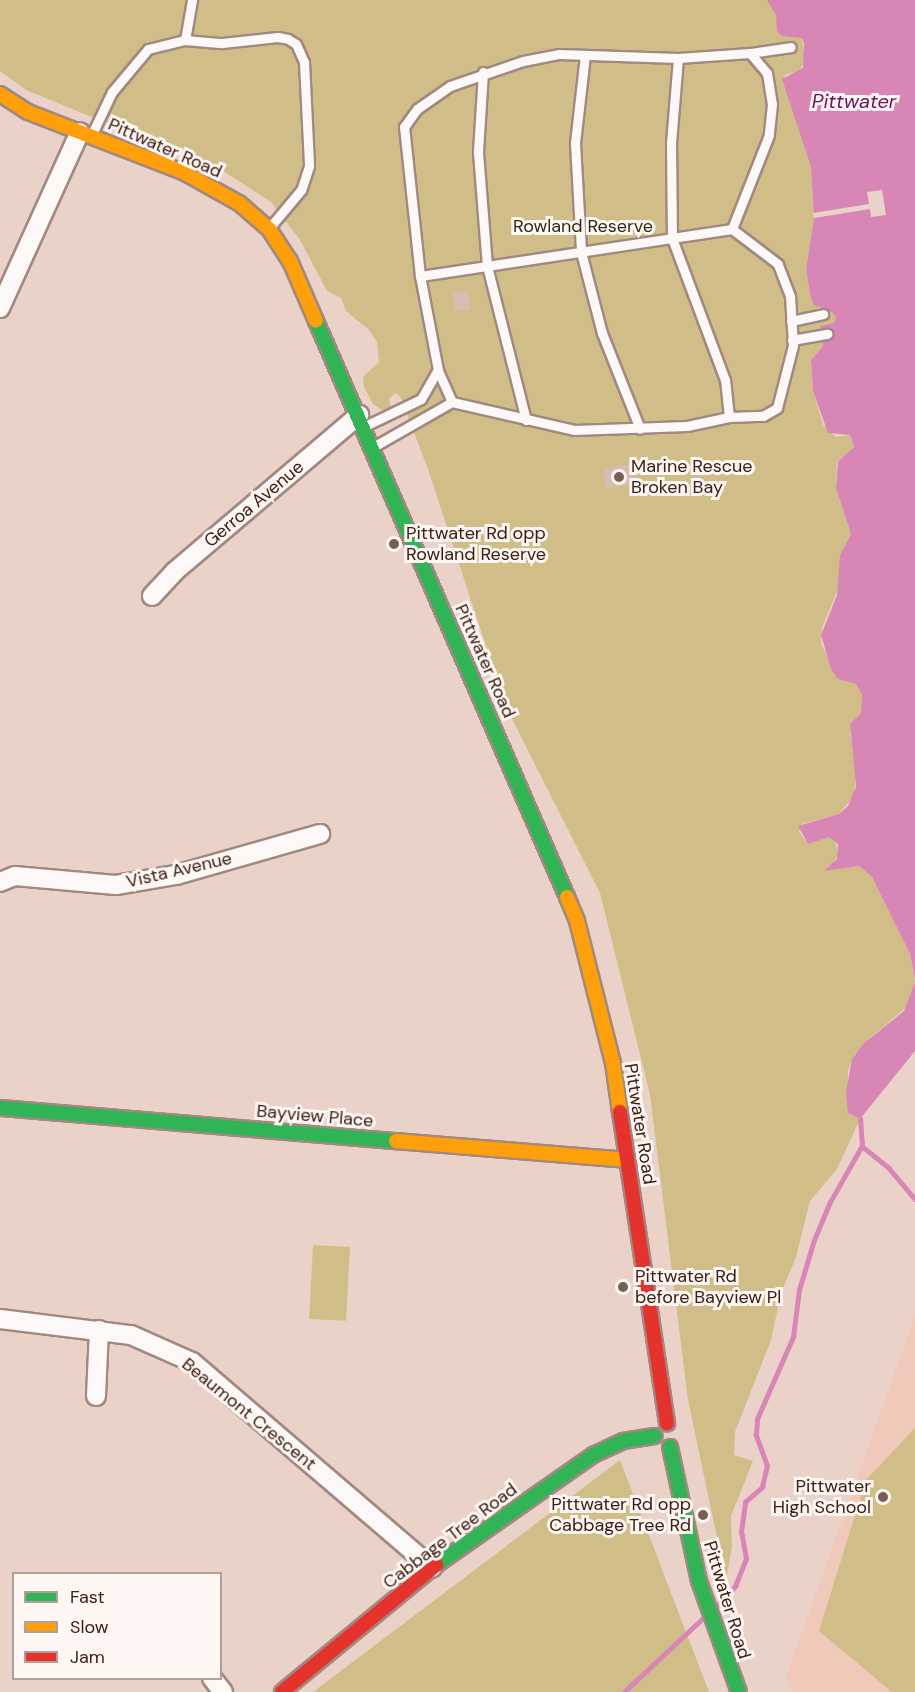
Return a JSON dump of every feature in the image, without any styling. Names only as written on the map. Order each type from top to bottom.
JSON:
[{"type":"main road","name":"Pittwater Road","points":[[0,94],[28,112],[193,177],[239,203],[269,229],[290,261],[362,421],[577,921],[613,1063],[667,1423]]},
{"type":"main road","name":"Bayview Place","points":[[0,1108],[627,1160]]},
{"type":"main road","points":[[667,1423],[679,1433],[670,1446],[659,1444],[655,1436],[657,1429],[667,1423]]},
{"type":"main road","name":"Cabbage Tree Road","points":[[282,1692],[432,1568],[593,1455],[623,1441],[655,1436]]},
{"type":"main road","name":"Pittwater Road","points":[[670,1446],[699,1581],[726,1664],[739,1692]]},
{"type":"street","points":[[0,308],[86,134]]},
{"type":"street","name":"Gerroa Avenue","points":[[152,596],[174,572],[362,421]]},
{"type":"street","name":"Vista Avenue","points":[[0,882],[15,876],[116,885],[176,875],[320,834]]},
{"type":"street","name":"Beaumont Crescent","points":[[0,1319],[131,1335],[192,1362],[432,1568]]},
{"type":"street","points":[[96,1396],[99,1330]]},
{"type":"street","points":[[214,1680],[223,1692]]},
{"type":"lane","points":[[186,40],[192,0]]},
{"type":"lane","points":[[86,134],[112,92],[138,57],[166,42],[186,40],[222,43],[278,36],[296,44],[304,62],[307,176],[269,229]]},
{"type":"lane","points":[[452,402],[438,370],[420,276],[404,127],[417,109],[450,86],[483,72],[559,54],[678,58],[750,53],[791,47]]},
{"type":"lane","points":[[732,230],[769,135],[772,104],[767,73],[750,53]]},
{"type":"lane","points":[[585,55],[575,143],[581,252],[602,333],[640,429]]},
{"type":"lane","points":[[678,58],[671,143],[672,238],[725,380],[729,417]]},
{"type":"lane","points":[[483,72],[478,152],[487,266],[526,420]]},
{"type":"lane","points":[[373,447],[452,402],[574,430],[687,426],[729,417],[762,416],[777,408],[792,340],[790,296],[778,264],[732,230],[420,276]]},
{"type":"lane","points":[[791,321],[823,314]]},
{"type":"lane","points":[[792,340],[827,334]]},
{"type":"lane","points":[[362,421],[421,399],[438,370]]},
{"type":"shaded area","name":"Pittwater High School","points":[[915,1316],[915,1692],[792,1692],[786,1677]]},
{"type":"green space","name":"Rowland Reserve","points":[[0,0],[797,0],[805,60],[799,72],[786,74],[783,79],[811,167],[814,218],[806,269],[810,295],[821,311],[833,313],[836,318],[835,323],[820,326],[823,346],[811,360],[813,391],[823,425],[836,437],[850,435],[854,447],[837,461],[836,488],[851,534],[840,555],[840,584],[822,628],[821,643],[838,679],[856,684],[862,695],[862,713],[850,731],[856,776],[853,797],[839,814],[802,824],[799,832],[808,844],[829,837],[834,839],[839,854],[828,870],[859,866],[872,877],[910,954],[915,982],[908,1006],[872,1036],[855,1054],[848,1070],[848,1113],[860,1119],[837,1169],[810,1201],[796,1257],[781,1293],[771,1340],[735,1432],[734,1455],[753,1461],[731,1516],[732,1547],[726,1580],[688,1400],[650,1095],[600,893],[506,707],[428,469],[400,396],[395,393],[389,399],[391,408],[383,411],[373,404],[364,387],[363,377],[379,362],[377,342],[369,330],[346,311],[341,298],[327,291],[300,240],[271,202],[223,171],[26,90],[0,71]]},
{"type":"green space","points":[[313,1245],[350,1247],[346,1321],[309,1319]]},
{"type":"green space","name":"Pittwater High School","points":[[915,1428],[915,1692],[892,1692],[819,1631],[866,1480]]},
{"type":"green space","points":[[620,1460],[709,1692],[313,1692]]},
{"type":"water","name":"Pittwater","points":[[767,0],[915,0],[915,979],[910,954],[872,877],[859,866],[824,871],[837,859],[838,844],[829,837],[808,844],[798,826],[839,814],[848,806],[856,786],[850,724],[861,713],[862,695],[856,684],[838,679],[831,669],[821,635],[837,595],[840,555],[851,534],[836,488],[838,461],[854,447],[850,435],[828,433],[813,391],[811,360],[823,346],[820,326],[834,323],[836,318],[833,313],[814,305],[810,295],[806,269],[814,218],[811,167],[782,79],[803,68],[804,43],[802,38],[782,36],[777,31],[776,15]]},
{"type":"water","points":[[915,982],[915,1051],[860,1119],[848,1113],[846,1092],[852,1059],[863,1044],[904,1011]]},
{"type":"pier","points":[[882,190],[886,215],[871,217],[870,209],[814,218],[813,213],[869,204],[867,192]]},
{"type":"building","points":[[468,290],[471,309],[455,311],[452,293]]},
{"type":"building","name":"Marine Rescue Broken Bay","points":[[633,464],[636,484],[606,489],[602,469]]},
{"type":"waterway","points":[[716,1606],[735,1586],[746,1559],[741,1532],[745,1502],[762,1487],[767,1466],[756,1435],[757,1419],[793,1337],[799,1290],[814,1240],[830,1202],[862,1146],[860,1119]]},
{"type":"waterway","points":[[862,1146],[889,1168],[915,1199]]},
{"type":"waterway","points":[[624,1692],[703,1618]]},
{"type":"traffic: fast","points":[[316,321],[567,897]]},
{"type":"traffic: fast","points":[[0,1108],[396,1141]]},
{"type":"traffic: fast","points":[[436,1565],[593,1455],[623,1441],[655,1436]]},
{"type":"traffic: fast","points":[[670,1447],[699,1581],[739,1692]]},
{"type":"traffic: slow","points":[[0,94],[28,112],[183,172],[239,203],[269,229],[290,261],[316,321]]},
{"type":"traffic: slow","points":[[567,897],[577,921],[613,1063],[620,1112]]},
{"type":"traffic: slow","points":[[396,1141],[627,1160]]},
{"type":"traffic: jam","points":[[620,1112],[667,1423]]},
{"type":"traffic: jam","points":[[282,1692],[436,1565]]},
{"type":"place","name":"Marine Rescue Broken Bay","points":[[619,477]]},
{"type":"place","name":"Pittwater Rd opp Rowland Reserve","points":[[394,544]]},
{"type":"place","name":"Pittwater Rd before Bayview Pl","points":[[623,1287]]},
{"type":"place","name":"Pittwater High School","points":[[883,1497]]},
{"type":"place","name":"Pittwater Rd opp Cabbage Tree Rd","points":[[703,1515]]}]
